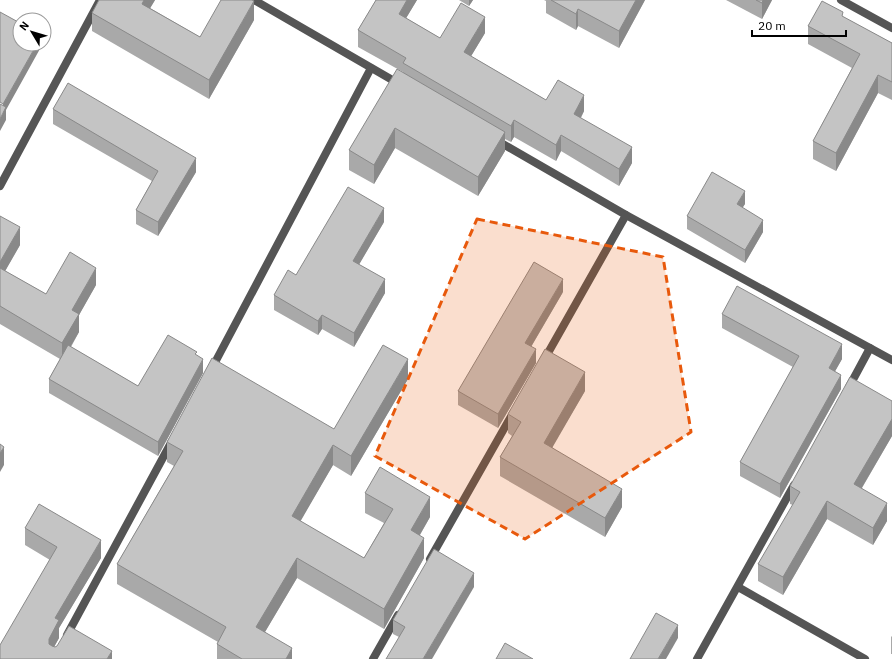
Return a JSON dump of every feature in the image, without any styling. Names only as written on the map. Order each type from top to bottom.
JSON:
[{"type":"street","points":[[0,185],[100,0]]},
{"type":"street","points":[[254,0],[406,88]]},
{"type":"street","points":[[841,0],[892,28]]},
{"type":"street","points":[[206,379],[371,68]]},
{"type":"street","points":[[488,136],[626,215],[892,360]]},
{"type":"street","points":[[539,368],[626,215]]},
{"type":"street","points":[[844,396],[870,348]]},
{"type":"street","points":[[424,569],[515,409]]},
{"type":"street","points":[[62,645],[176,435]]},
{"type":"street","points":[[697,659],[798,478]]},
{"type":"street","points":[[738,586],[865,659]]},
{"type":"street","points":[[373,659],[401,610]]},
{"type":"highlighted area","points":[[477,219],[663,257],[691,432],[525,539],[375,456]]},
{"type":"building","points":[[99,0],[144,0],[142,4],[200,37],[221,0],[254,1],[209,80],[92,13]]},
{"type":"building","points":[[376,0],[407,0],[399,14],[440,38],[461,3],[485,17],[464,52],[546,100],[558,80],[584,95],[574,114],[632,147],[619,169],[561,135],[556,145],[514,120],[511,126],[403,63],[406,58],[358,30]]},
{"type":"building","points":[[551,0],[636,0],[619,31],[578,9],[576,14]]},
{"type":"building","points":[[756,0],[763,0],[762,3]]},
{"type":"building","points":[[822,1],[843,12],[842,16],[892,43],[892,82],[878,75],[836,153],[813,141],[860,54],[808,26]]},
{"type":"building","points":[[0,12],[12,19],[12,52],[32,52],[3,104],[0,102]]},
{"type":"building","points":[[397,69],[505,132],[478,177],[395,128],[374,165],[349,150]]},
{"type":"building","points":[[68,83],[196,158],[158,222],[136,210],[158,171],[53,109]]},
{"type":"building","points":[[0,104],[6,107],[0,119]]},
{"type":"building","points":[[712,172],[745,191],[737,204],[763,220],[745,250],[687,216]]},
{"type":"building","points":[[348,187],[384,208],[353,261],[385,279],[354,333],[322,315],[318,321],[274,295],[288,270],[296,275]]},
{"type":"building","points":[[0,216],[20,227],[0,262]]},
{"type":"building","points":[[70,252],[96,268],[72,310],[79,314],[62,343],[0,306],[0,268],[46,294]]},
{"type":"building","points":[[534,262],[563,279],[525,343],[536,349],[498,414],[458,391]]},
{"type":"building","points":[[737,286],[842,344],[829,368],[841,375],[780,484],[740,462],[799,356],[722,314]]},
{"type":"building","points":[[168,335],[197,352],[195,354],[203,359],[158,442],[49,379],[68,345],[138,386]]},
{"type":"building","points":[[383,345],[408,359],[351,456],[333,445],[292,516],[364,558],[393,509],[365,493],[380,467],[430,497],[411,530],[424,538],[384,609],[297,558],[256,627],[292,648],[286,659],[242,659],[217,644],[226,627],[117,564],[183,451],[167,442],[212,358],[334,429]]},
{"type":"building","points":[[545,349],[585,372],[544,443],[622,489],[605,518],[500,457],[521,422],[508,414]]},
{"type":"building","points":[[850,377],[892,401],[892,419],[854,484],[887,503],[873,528],[827,501],[783,577],[758,564],[800,492],[790,486]]},
{"type":"building","points":[[0,444],[4,447],[0,453]]},
{"type":"building","points":[[39,504],[101,540],[55,618],[59,620],[49,639],[49,644],[55,647],[57,646],[69,626],[112,651],[107,659],[0,659],[0,645],[57,547],[25,528]]},
{"type":"building","points":[[434,549],[474,573],[423,659],[386,659],[405,627],[393,620]]},
{"type":"building","points":[[656,613],[678,625],[658,659],[630,659]]},
{"type":"building","points":[[505,643],[533,659],[496,659]]}]
